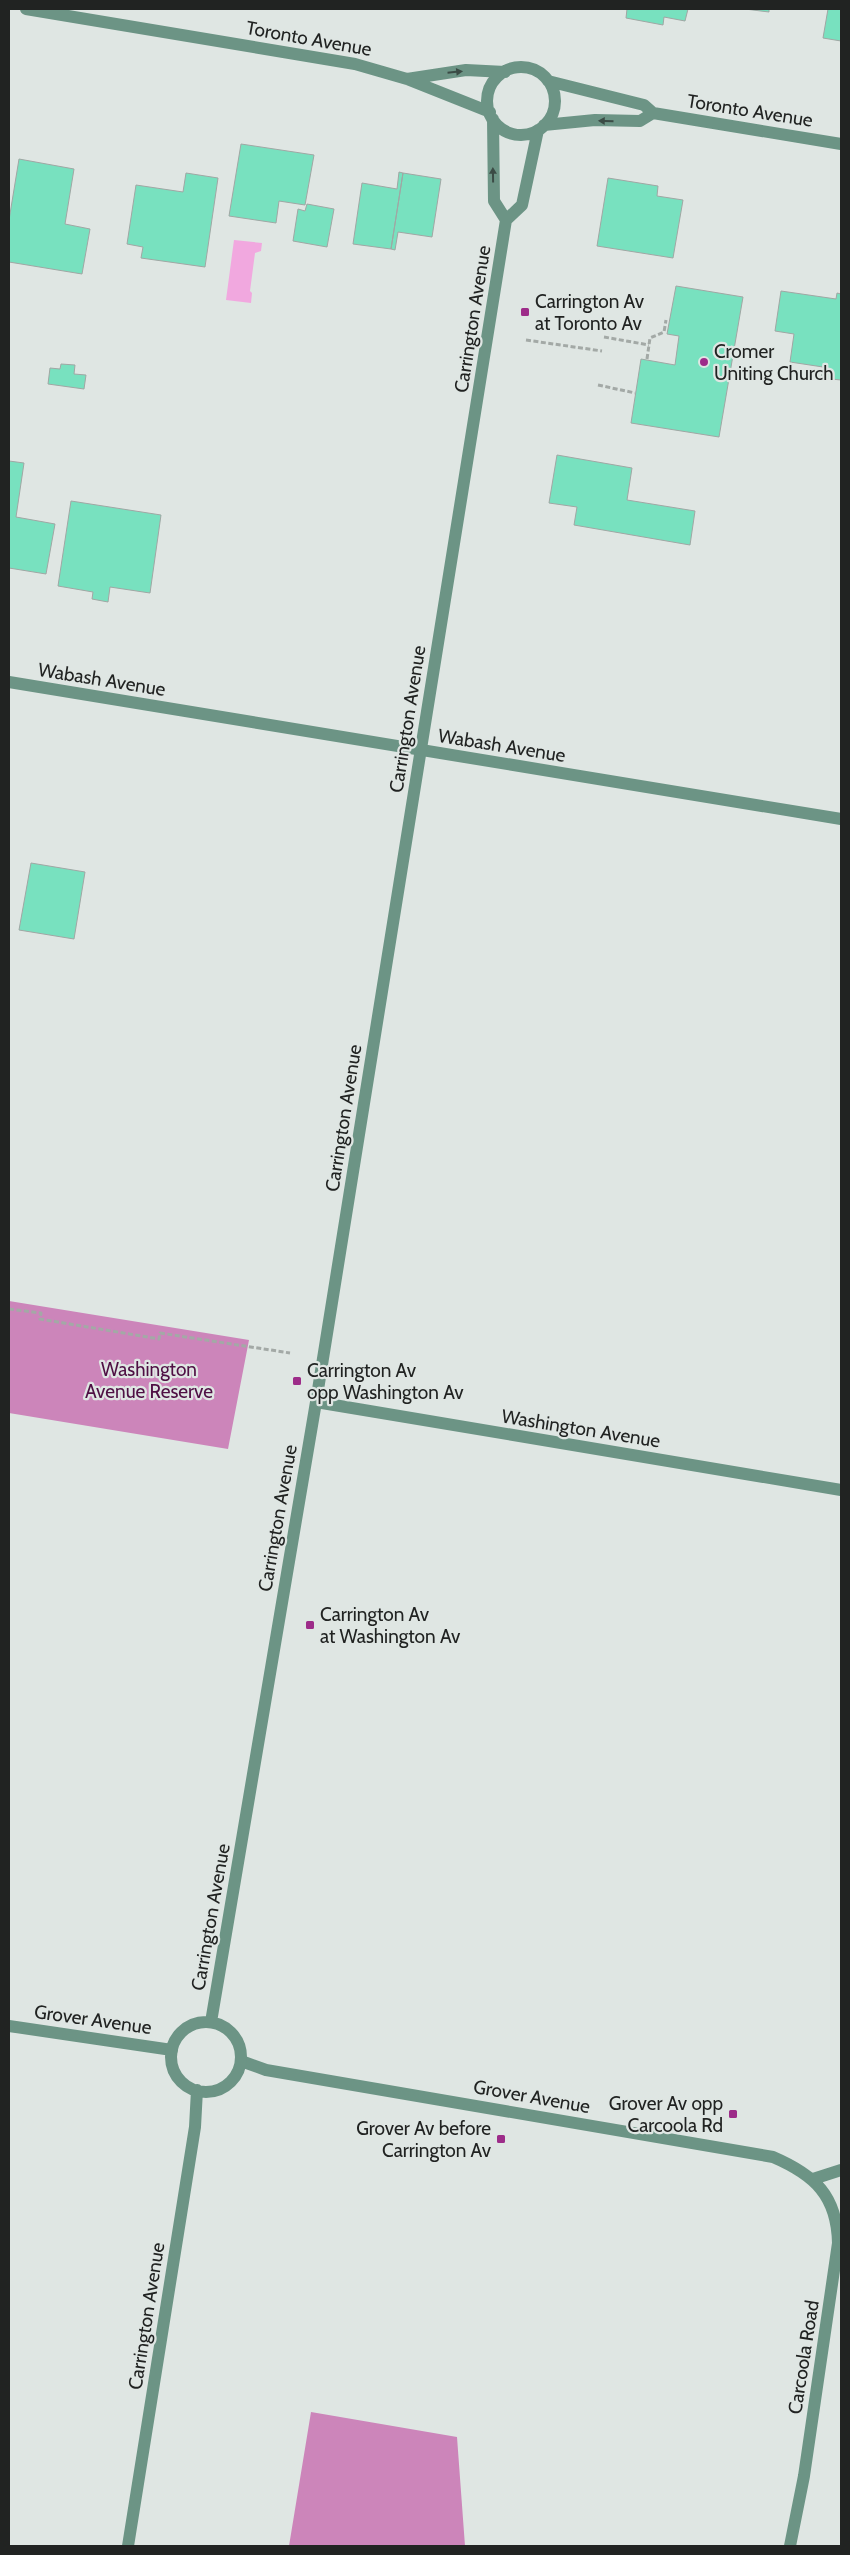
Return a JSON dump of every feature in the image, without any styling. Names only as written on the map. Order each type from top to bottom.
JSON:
[{"type":"street","name":"Toronto Avenue","points":[[26,9],[355,64],[407,79],[492,116]]},
{"type":"street","points":[[492,116],[510,133],[524,134],[541,128],[552,116],[555,103],[554,91],[541,73],[526,67],[505,72],[498,76],[490,89],[488,104],[492,116],[494,202],[506,220],[522,205],[541,128]]},
{"type":"street","name":"Toronto Avenue","points":[[407,79],[466,70],[505,72]]},
{"type":"street","name":"Toronto Avenue","points":[[548,81],[644,104],[653,113],[841,144]]},
{"type":"street","name":"Toronto Avenue","points":[[541,128],[595,120],[640,121],[653,113]]},
{"type":"street","name":"Carrington Avenue","points":[[211,2022],[316,1402],[506,220]]},
{"type":"street","name":"Wabash Avenue","points":[[9,682],[841,819]]},
{"type":"street","name":"Washington Avenue","points":[[316,1402],[841,1490]]},
{"type":"street","points":[[211,2022],[231,2031],[241,2050],[238,2073],[220,2089],[209,2092],[197,2090],[187,2086],[174,2070],[172,2050],[176,2040],[191,2025],[211,2022]]},
{"type":"street","name":"Grover Avenue","points":[[9,2026],[172,2050]]},
{"type":"street","name":"Grover Avenue","points":[[241,2061],[266,2070],[773,2157],[795,2166],[813,2179]]},
{"type":"street","name":"Carrington Avenue","points":[[128,2546],[195,2127],[197,2090]]},
{"type":"street","points":[[813,2179],[841,2170]]},
{"type":"street","name":"Carcoola Road","points":[[790,2546],[804,2476],[838,2243],[838,2221],[829,2200],[813,2179]]},
{"type":"path","points":[[647,359],[650,338],[664,332],[666,320]]},
{"type":"path","points":[[604,337],[649,345]]},
{"type":"path","points":[[526,340],[602,351]]},
{"type":"path","points":[[598,385],[635,394]]},
{"type":"path","points":[[9,1309],[41,1313],[40,1319],[159,1339],[160,1333],[290,1354]]},
{"type":"green space","name":"Washington Avenue Reserve","points":[[9,1301],[249,1340],[228,1449],[9,1413]]},
{"type":"green space","points":[[311,2412],[457,2437],[465,2546],[289,2546]]},
{"type":"shaded area","points":[[234,240],[262,243],[261,251],[255,253],[250,291],[252,293],[251,303],[226,300]]},
{"type":"building","points":[[627,9],[688,9],[685,21],[664,17],[663,25],[626,18]]},
{"type":"building","points":[[745,9],[769,9],[769,12]]},
{"type":"building","points":[[828,9],[841,9],[841,41],[823,38]]},
{"type":"building","points":[[241,144],[314,155],[305,205],[279,201],[276,223],[229,216]]},
{"type":"building","points":[[19,159],[74,169],[65,224],[90,229],[82,274],[9,262],[9,220]]},
{"type":"building","points":[[399,172],[403,173],[391,249],[353,244],[362,183],[397,189]]},
{"type":"building","points":[[186,173],[218,178],[205,267],[141,258],[143,247],[127,244],[136,185],[183,192]]},
{"type":"building","points":[[403,173],[441,179],[432,237],[398,232],[395,250],[391,249]]},
{"type":"building","points":[[608,178],[658,186],[657,196],[683,200],[673,258],[597,246]]},
{"type":"building","points":[[307,204],[334,209],[327,247],[293,241],[298,209],[305,211]]},
{"type":"building","name":"Cromer Uniting Church","points":[[676,286],[743,297],[719,437],[631,423],[641,359],[675,365],[679,336],[667,334]]},
{"type":"building","points":[[781,291],[836,299],[837,293],[841,294],[841,380],[821,378],[823,367],[790,362],[794,334],[775,331]]},
{"type":"building","points":[[61,364],[75,365],[74,374],[86,375],[84,389],[48,384],[50,368],[60,369]]},
{"type":"building","points":[[557,455],[632,468],[627,500],[695,511],[690,545],[574,525],[577,507],[549,503]]},
{"type":"building","points":[[9,461],[24,463],[16,517],[55,524],[46,574],[9,568]]},
{"type":"building","points":[[71,501],[161,515],[150,593],[110,587],[108,602],[92,599],[93,592],[58,586]]},
{"type":"building","points":[[31,863],[85,872],[74,939],[19,930]]},
{"type":"place","name":"Carrington Av at Toronto Av","points":[[525,312]]},
{"type":"place","name":"Cromer Uniting Church","points":[[704,362]]},
{"type":"place","name":"Carrington Av opp Washington Av","points":[[297,1381]]},
{"type":"place","name":"Carrington Av at Washington Av","points":[[310,1625]]},
{"type":"place","name":"Grover Av opp Carcoola Rd","points":[[733,2114]]},
{"type":"place","name":"Grover Av before Carrington Av","points":[[501,2139]]}]
